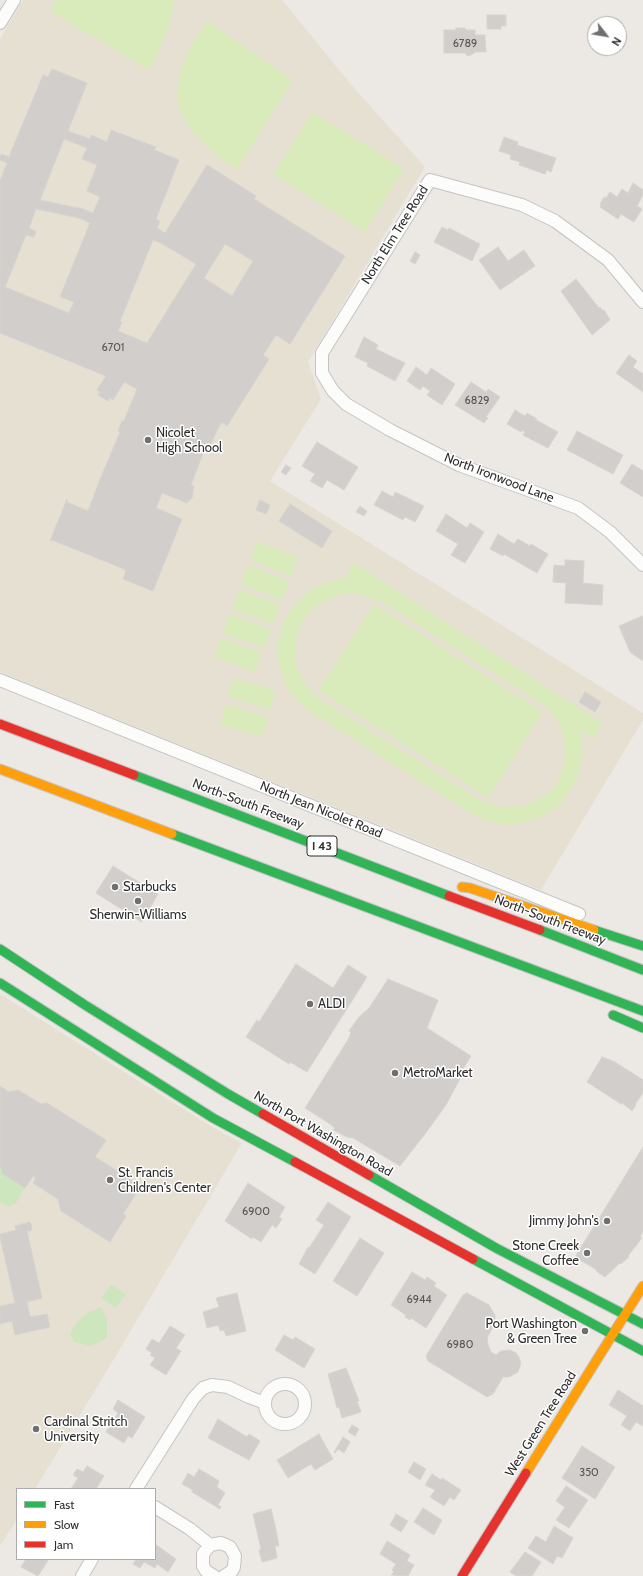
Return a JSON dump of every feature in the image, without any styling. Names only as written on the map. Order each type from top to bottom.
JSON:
[{"type":"main road","name":"North-South Freeway","points":[[0,724],[643,970]]},
{"type":"main road","points":[[0,769],[643,1011]]},
{"type":"main road","points":[[422,885],[470,888],[643,946]]},
{"type":"main road","points":[[464,944],[508,970]]},
{"type":"main road","name":"North Port Washington Road","points":[[0,949],[79,1001],[228,1094],[496,1248],[549,1274],[643,1324]]},
{"type":"main road","points":[[0,983],[213,1118],[643,1351]]},
{"type":"main road","points":[[607,1013],[643,1028]]},
{"type":"main road","name":"West Green Tree Road","points":[[462,1576],[611,1335],[643,1286]]},
{"type":"street","points":[[0,23],[14,0]]},
{"type":"street","name":"North Elm Tree Road","points":[[346,404],[332,391],[322,373],[322,353],[430,180],[522,205],[555,221],[608,260],[643,302]]},
{"type":"street","name":"North Ironwood Lane","points":[[346,404],[390,430],[459,465],[578,508],[610,532],[643,564]]},
{"type":"street","name":"North Jean Nicolet Road","points":[[0,680],[582,915],[643,934]]},
{"type":"street","points":[[137,1488],[193,1399],[203,1388],[212,1385],[228,1387],[265,1403]]},
{"type":"street","points":[[156,1508],[190,1529],[210,1545]]},
{"type":"street","points":[[214,1576],[206,1571],[202,1560],[203,1554],[210,1545],[221,1543],[230,1547],[234,1552],[236,1562],[232,1571],[224,1576]]},
{"type":"street","points":[[82,1576],[91,1560]]},
{"type":"shaded area","name":"Nicolet High School","points":[[23,0],[282,0],[354,88],[425,167],[308,362],[321,399],[270,481],[643,713],[643,720],[541,890],[0,672],[0,39]]},
{"type":"shaded area","name":"St. Francis Children's Center","points":[[0,994],[217,1130],[242,1143],[36,1488],[16,1488],[16,1521],[0,1546]]},
{"type":"green space","points":[[56,0],[174,0],[174,3],[169,27],[149,70],[50,11]]},
{"type":"green space","points":[[207,21],[293,80],[237,169],[222,160],[206,146],[190,129],[180,111],[177,95],[180,73],[190,47]]},
{"type":"green space","points":[[312,112],[404,169],[365,232],[273,174]]},
{"type":"green space","points":[[257,541],[298,557],[291,576],[250,560]]},
{"type":"green space","points":[[354,563],[602,723],[593,739],[580,731],[583,754],[578,776],[559,806],[542,817],[517,824],[507,825],[490,822],[475,816],[302,706],[290,693],[284,681],[278,658],[277,646],[284,620],[296,603],[310,590],[330,581],[345,578]],"holes":[[[355,593],[382,602],[545,706],[557,720],[564,736],[566,754],[562,773],[550,792],[525,806],[502,807],[482,801],[317,697],[307,687],[297,668],[295,659],[295,640],[300,626],[311,610],[327,600],[342,594]]]},
{"type":"green space","points":[[248,565],[289,581],[282,600],[241,584]]},
{"type":"green space","points":[[239,589],[280,605],[273,624],[232,609]]},
{"type":"green space","points":[[374,604],[543,712],[488,798],[318,690]]},
{"type":"green space","points":[[230,614],[271,629],[264,648],[223,633]]},
{"type":"green space","points":[[221,638],[262,653],[255,672],[214,657]]},
{"type":"green space","points":[[234,678],[276,691],[270,710],[228,697]]},
{"type":"green space","points":[[226,704],[268,717],[262,737],[220,724]]},
{"type":"green space","points":[[0,1166],[3,1174],[25,1188],[16,1203],[8,1207],[0,1202]]},
{"type":"green space","points":[[111,1285],[126,1294],[116,1308],[101,1298]]},
{"type":"green space","points":[[101,1307],[107,1319],[107,1338],[91,1346],[74,1342],[70,1334],[77,1322],[89,1312]]},
{"type":"building","points":[[487,15],[506,15],[506,26],[501,26],[501,29],[487,29]]},
{"type":"building","points":[[456,28],[475,30],[475,35],[485,35],[486,52],[475,52],[467,56],[465,53],[444,53],[444,30],[456,30]]},
{"type":"building","points":[[52,69],[87,83],[68,131],[90,139],[91,135],[107,142],[111,130],[156,147],[154,150],[179,160],[156,219],[160,221],[157,228],[165,233],[207,165],[256,196],[254,199],[345,256],[290,344],[276,335],[263,355],[269,359],[227,426],[222,422],[211,444],[207,443],[191,485],[194,486],[192,498],[187,503],[162,493],[156,508],[182,519],[153,591],[123,579],[126,571],[124,569],[52,540],[50,541],[67,499],[67,502],[88,511],[120,432],[118,431],[122,421],[124,421],[137,389],[124,382],[113,400],[110,398],[108,401],[98,395],[100,392],[97,390],[106,376],[0,333],[0,181],[7,163],[0,160],[0,158],[1,154],[9,157],[43,75],[48,77]],"holes":[[[64,139],[87,148],[82,159],[97,165],[87,191],[100,197],[93,213],[83,209],[40,200]],[[36,209],[79,218],[90,223],[60,297],[74,302],[69,313],[5,287],[26,235],[34,237],[36,232],[29,228]],[[153,240],[161,243],[196,264],[147,343],[118,331],[122,322],[120,321]],[[225,244],[253,261],[232,296],[204,278]]]},
{"type":"building","points":[[504,137],[518,142],[517,145],[556,158],[551,172],[547,170],[545,174],[519,165],[520,162],[510,159],[511,155],[499,151]]},
{"type":"building","points":[[633,183],[643,190],[643,195],[637,206],[642,209],[634,222],[621,214],[618,219],[600,207],[604,197],[606,198],[610,192],[617,197],[622,189],[628,193]]},
{"type":"building","points":[[442,227],[448,230],[449,228],[480,244],[472,261],[434,242]]},
{"type":"building","points":[[498,247],[508,261],[524,250],[535,266],[500,290],[479,260]]},
{"type":"building","points":[[415,252],[420,255],[415,264],[410,261]]},
{"type":"building","points":[[576,279],[599,308],[600,307],[603,311],[604,310],[610,320],[592,335],[561,291]]},
{"type":"building","points":[[364,337],[378,345],[376,349],[405,363],[395,381],[367,366],[368,363],[355,357]]},
{"type":"building","points":[[629,355],[637,361],[633,367],[643,374],[643,392],[616,373]]},
{"type":"building","points":[[416,367],[427,375],[431,368],[455,384],[442,405],[427,395],[430,391],[423,386],[420,390],[407,381]]},
{"type":"building","points":[[471,382],[486,392],[488,389],[500,397],[486,417],[488,418],[484,423],[455,405]]},
{"type":"building","points":[[515,410],[525,416],[527,413],[537,419],[536,420],[558,432],[548,448],[523,435],[525,432],[522,430],[521,432],[507,424]]},
{"type":"building","points":[[577,431],[623,455],[613,474],[567,450]]},
{"type":"building","points":[[317,442],[358,467],[344,490],[327,480],[322,488],[310,481],[315,474],[302,466]]},
{"type":"building","points":[[632,464],[643,471],[643,497],[620,483]]},
{"type":"building","points":[[286,465],[291,468],[286,475],[281,472]]},
{"type":"building","points":[[382,491],[393,497],[395,492],[424,506],[415,522],[405,517],[403,520],[374,505]]},
{"type":"building","points":[[260,500],[270,505],[266,514],[256,510]]},
{"type":"building","points":[[290,504],[332,531],[322,548],[279,521]]},
{"type":"building","points":[[360,506],[367,511],[364,516],[356,512]]},
{"type":"building","points":[[446,514],[467,528],[470,523],[484,532],[465,563],[451,555],[458,544],[436,531]]},
{"type":"building","points":[[498,534],[514,544],[518,539],[530,546],[531,544],[548,554],[537,573],[504,554],[503,556],[490,549]]},
{"type":"building","points":[[565,560],[584,561],[583,583],[603,585],[602,605],[565,603],[566,583],[553,582],[554,565],[565,566]]},
{"type":"building","points":[[642,616],[643,661],[630,652],[619,626]]},
{"type":"building","points":[[585,692],[601,702],[595,712],[579,702]]},
{"type":"building","points":[[113,866],[158,894],[142,922],[96,893]]},
{"type":"building","name":"ALDI","points":[[296,964],[333,988],[348,965],[367,977],[307,1072],[290,1062],[289,1064],[246,1037],[257,1020],[259,1022]]},
{"type":"building","name":"MetroMarket","points":[[388,979],[438,1000],[427,1028],[471,1056],[461,1072],[463,1073],[446,1105],[400,1166],[353,1138],[347,1137],[333,1130],[335,1128],[330,1124],[305,1108],[349,1038],[351,1032],[349,1031],[359,1017],[369,1008]]},
{"type":"building","points":[[602,1057],[615,1062],[643,1080],[643,1093],[632,1111],[622,1103],[621,1104],[587,1082]]},
{"type":"building","points":[[0,1086],[9,1092],[18,1090],[41,1104],[47,1103],[106,1140],[95,1157],[141,1186],[123,1214],[126,1216],[110,1242],[61,1211],[58,1199],[33,1183],[36,1178],[33,1176],[25,1188],[3,1174],[0,1166]]},
{"type":"building","points":[[643,1147],[643,1232],[640,1237],[642,1238],[628,1256],[629,1257],[605,1277],[596,1271],[597,1270],[575,1257]]},
{"type":"building","points":[[248,1183],[285,1207],[279,1217],[282,1219],[276,1228],[272,1225],[261,1242],[253,1237],[252,1239],[225,1221]]},
{"type":"building","points":[[328,1202],[351,1217],[315,1274],[299,1264],[308,1247],[309,1248],[324,1225],[316,1220]]},
{"type":"building","points":[[30,1222],[32,1226],[31,1231],[27,1231],[42,1298],[27,1302],[30,1317],[47,1314],[50,1327],[15,1335],[12,1321],[0,1324],[0,1306],[15,1303],[0,1234],[16,1230],[15,1226]]},
{"type":"building","points":[[360,1238],[384,1253],[357,1296],[333,1281]]},
{"type":"building","points":[[412,1272],[425,1280],[427,1277],[436,1283],[434,1286],[447,1295],[426,1328],[411,1318],[410,1320],[405,1317],[406,1315],[391,1305]]},
{"type":"building","points":[[237,1293],[246,1331],[226,1336],[224,1330],[220,1331],[218,1325],[207,1328],[203,1312],[219,1307],[216,1298]]},
{"type":"building","points":[[467,1293],[489,1305],[495,1315],[495,1323],[488,1336],[487,1342],[491,1352],[496,1355],[501,1351],[510,1350],[516,1353],[521,1363],[518,1372],[509,1377],[503,1377],[493,1394],[487,1397],[428,1361],[426,1356],[463,1295]]},
{"type":"building","points":[[170,1326],[185,1335],[176,1348],[181,1351],[166,1375],[150,1365],[155,1358],[150,1355],[152,1353],[146,1349],[152,1339],[159,1343]]},
{"type":"building","points":[[284,1335],[293,1340],[295,1337],[315,1349],[304,1368],[275,1350]]},
{"type":"building","points":[[346,1368],[359,1401],[357,1401],[361,1412],[342,1418],[339,1407],[337,1408],[328,1374]]},
{"type":"building","points":[[618,1390],[643,1406],[643,1426],[636,1422],[630,1431],[621,1425],[627,1416],[609,1405]]},
{"type":"building","points":[[118,1400],[145,1417],[132,1438],[128,1436],[124,1443],[106,1432],[118,1413],[113,1409]]},
{"type":"building","points":[[218,1419],[247,1437],[249,1434],[260,1441],[249,1460],[208,1438]]},
{"type":"building","points":[[352,1425],[359,1429],[355,1436],[348,1432]]},
{"type":"building","points":[[319,1434],[333,1459],[315,1470],[311,1464],[288,1478],[277,1460]]},
{"type":"building","points":[[343,1437],[350,1442],[344,1453],[338,1449],[335,1453],[334,1452]]},
{"type":"building","points":[[582,1446],[615,1467],[595,1499],[562,1478]]},
{"type":"building","points":[[414,1462],[426,1469],[420,1480],[408,1472]]},
{"type":"building","points":[[87,1466],[104,1476],[97,1488],[72,1488],[78,1478],[73,1475],[77,1469],[83,1472]]},
{"type":"building","points":[[199,1469],[219,1481],[217,1487],[225,1493],[218,1505],[221,1507],[220,1509],[182,1484],[188,1473],[194,1477]]},
{"type":"building","points":[[432,1474],[441,1480],[442,1478],[461,1490],[454,1500],[450,1497],[444,1506],[430,1497],[435,1490],[425,1485]]},
{"type":"building","points":[[566,1486],[588,1500],[569,1528],[556,1520],[565,1507],[556,1501]]},
{"type":"building","points":[[423,1508],[442,1520],[434,1535],[414,1522]]},
{"type":"building","points":[[271,1509],[279,1546],[275,1546],[277,1558],[262,1562],[259,1550],[261,1549],[253,1514]]},
{"type":"building","points":[[396,1514],[408,1521],[401,1532],[390,1525]]},
{"type":"building","points":[[554,1526],[573,1538],[562,1558],[557,1556],[553,1564],[528,1548],[536,1536],[546,1542]]},
{"type":"building","points":[[387,1541],[410,1555],[407,1561],[414,1565],[408,1576],[391,1575],[394,1572],[392,1570],[396,1564],[380,1554]]},
{"type":"building","points":[[156,1545],[176,1559],[168,1572],[157,1564],[155,1568],[144,1562],[140,1568],[133,1564],[135,1560],[156,1560]]},
{"type":"building","points":[[525,1552],[541,1562],[532,1576],[516,1576],[510,1572]]},
{"type":"building","points":[[25,1560],[48,1560],[38,1576],[21,1567]]},
{"type":"traffic: fast","points":[[134,775],[449,896]]},
{"type":"traffic: fast","points":[[172,834],[643,1011]]},
{"type":"traffic: fast","points":[[540,930],[643,970]]},
{"type":"traffic: fast","points":[[594,930],[643,946]]},
{"type":"traffic: fast","points":[[0,949],[85,1005],[228,1094],[263,1114]]},
{"type":"traffic: fast","points":[[0,983],[213,1118],[295,1162]]},
{"type":"traffic: fast","points":[[613,1015],[643,1028]]},
{"type":"traffic: fast","points":[[369,1175],[496,1248],[643,1324]]},
{"type":"traffic: fast","points":[[473,1259],[643,1351]]},
{"type":"traffic: slow","points":[[0,769],[172,834]]},
{"type":"traffic: slow","points":[[462,887],[470,888],[594,930]]},
{"type":"traffic: slow","points":[[526,1473],[643,1286]]},
{"type":"traffic: jam","points":[[0,724],[134,775]]},
{"type":"traffic: jam","points":[[449,896],[540,930]]},
{"type":"traffic: jam","points":[[263,1114],[369,1175]]},
{"type":"traffic: jam","points":[[295,1162],[473,1259]]},
{"type":"traffic: jam","points":[[462,1576],[526,1473]]},
{"type":"place","name":"Nicolet High School","points":[[148,440]]},
{"type":"place","name":"Starbucks","points":[[115,887]]},
{"type":"place","name":"Sherwin-Williams","points":[[138,901]]},
{"type":"place","name":"ALDI","points":[[310,1004]]},
{"type":"place","name":"MetroMarket","points":[[395,1073]]},
{"type":"place","name":"St. Francis Children's Center","points":[[110,1180]]},
{"type":"place","name":"Jimmy John's","points":[[607,1221]]},
{"type":"place","name":"Stone Creek Coffee","points":[[587,1253]]},
{"type":"place","name":"Port Washington & Green Tree","points":[[585,1331]]},
{"type":"place","name":"Cardinal Stritch University","points":[[36,1429]]}]
